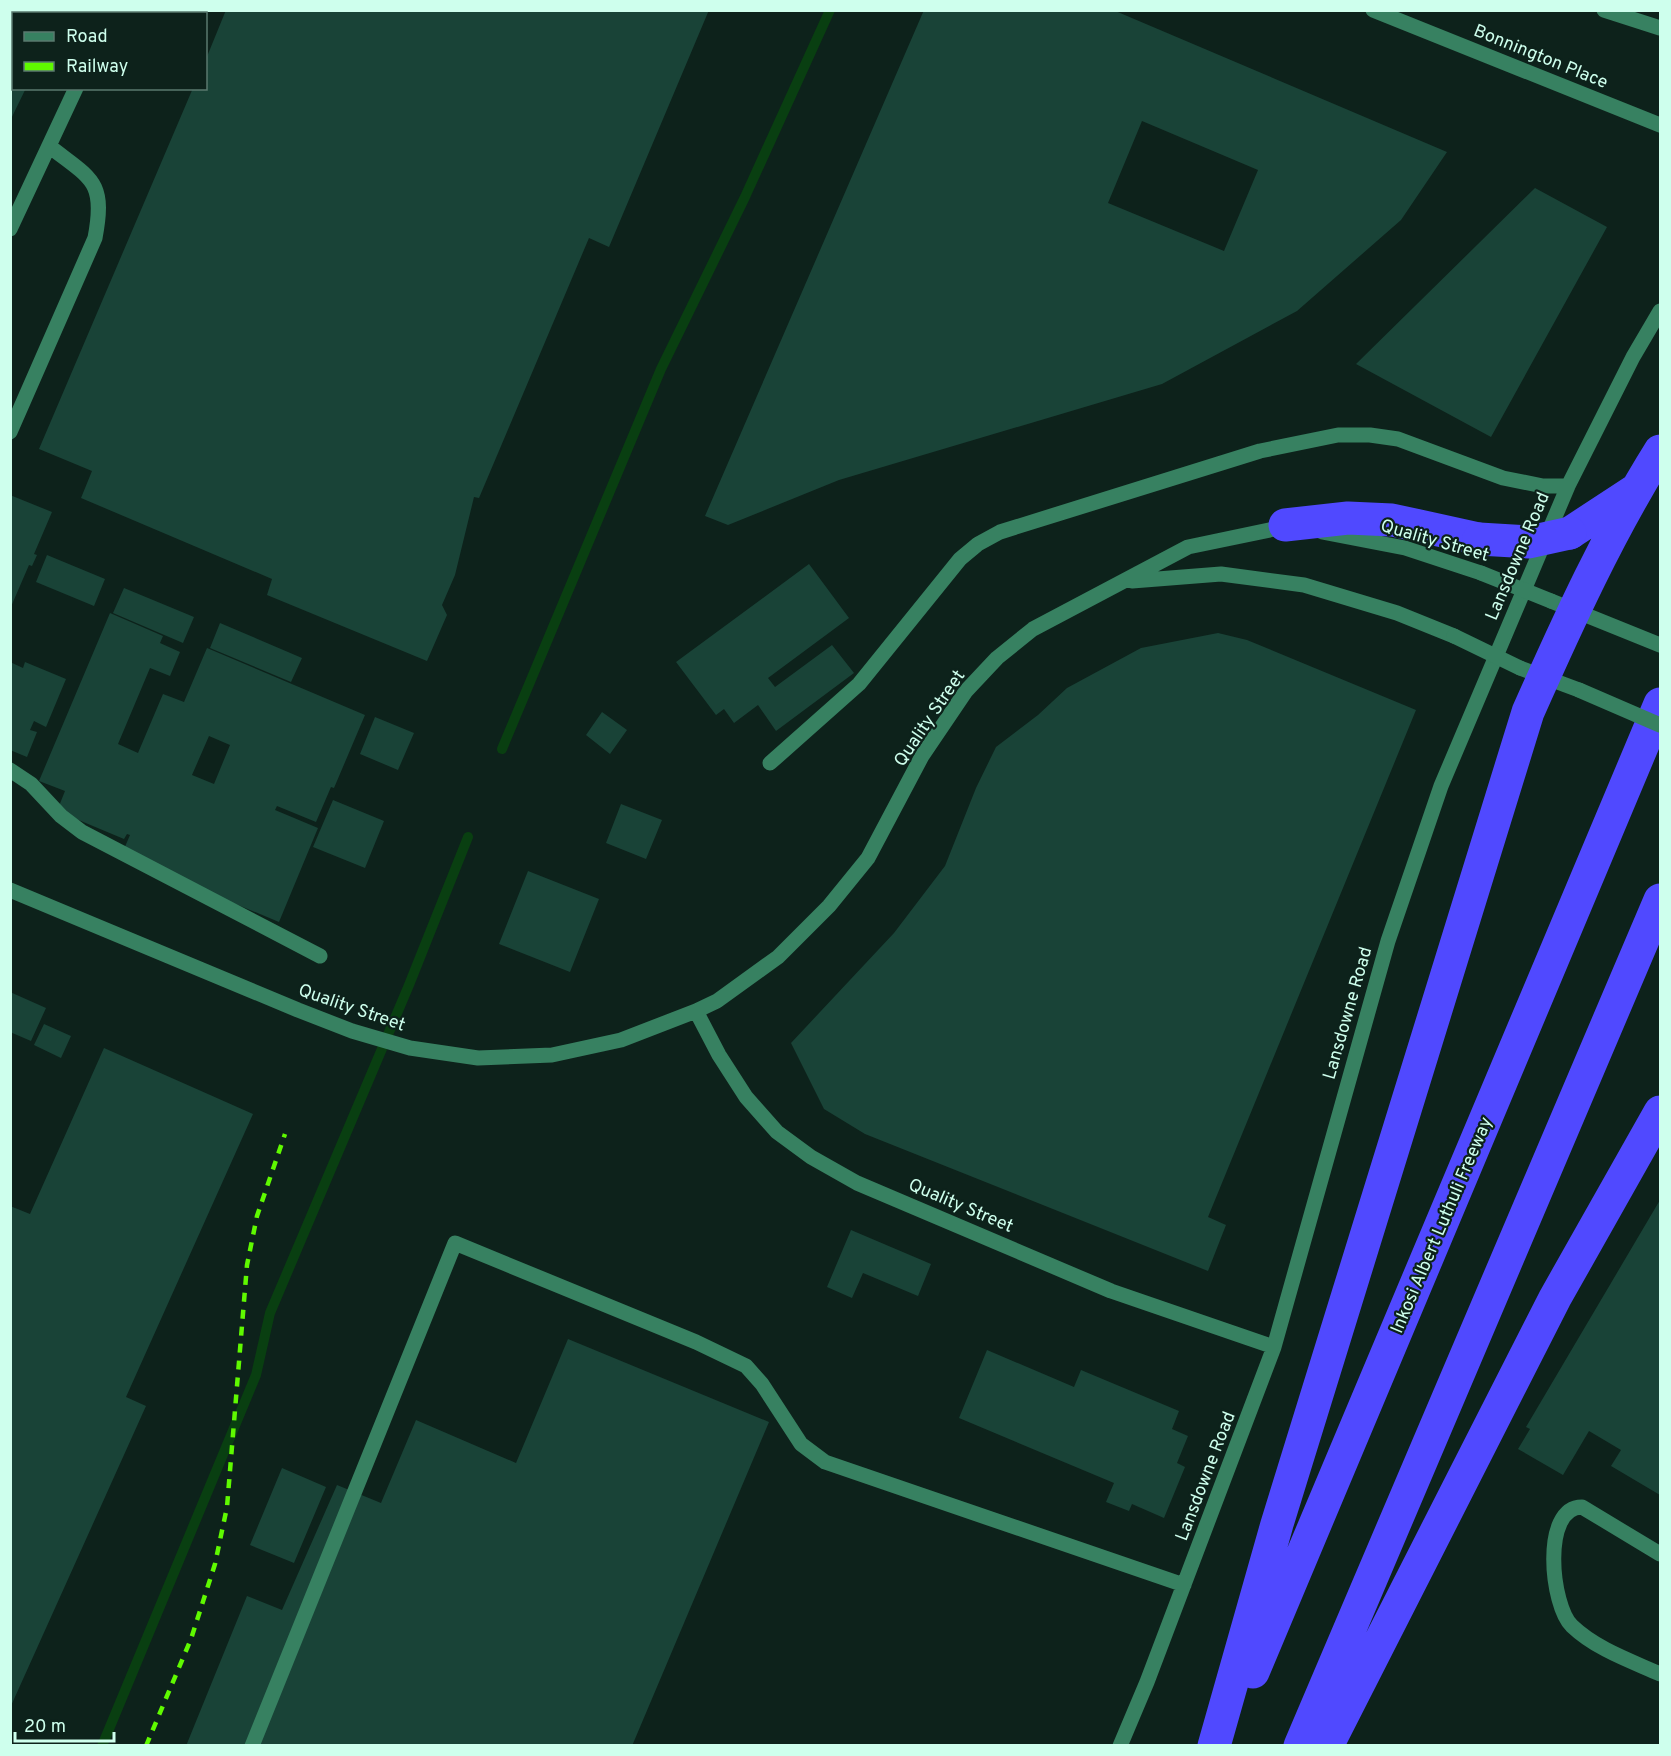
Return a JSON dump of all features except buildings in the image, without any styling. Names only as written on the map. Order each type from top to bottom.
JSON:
[{"type":"highway","points":[[1214,1746],[1277,1524],[1528,712],[1532,672],[1562,605],[1660,452]]},
{"type":"highway","points":[[1286,525],[1348,518],[1392,520],[1479,539],[1529,542],[1570,533],[1636,490]]},
{"type":"highway","name":"Inkosi Albert Luthuli Freeway","points":[[1222,1746],[1660,704]]},
{"type":"highway","points":[[1300,1746],[1660,900]]},
{"type":"highway","points":[[1327,1746],[1555,1298],[1660,1112]]},
{"type":"street","name":"Bonnington Place","points":[[1373,10],[1660,125]]},
{"type":"street","points":[[1604,10],[1660,28]]},
{"type":"street","points":[[10,229],[75,90]]},
{"type":"street","points":[[10,432],[95,238],[100,213],[100,202],[93,181],[49,146]]},
{"type":"street","name":"Lansdowne Road","points":[[1120,1746],[1274,1347],[1406,883],[1441,786],[1568,486],[1633,357],[1660,311]]},
{"type":"street","points":[[770,763],[859,684],[960,559],[978,544],[1000,532],[1260,450],[1338,435],[1370,435],[1398,439],[1503,478],[1543,486],[1568,486]]},
{"type":"street","name":"Quality Street","points":[[10,890],[352,1031],[410,1048],[478,1058],[552,1055],[621,1040],[696,1011],[717,1000],[778,957],[829,906],[868,858],[922,756],[966,691],[997,658],[1033,629],[1126,582],[1188,547],[1286,525],[1405,548],[1481,573],[1660,645]]},
{"type":"street","name":"Quality Street","points":[[1126,582],[1221,574],[1304,585],[1397,613],[1660,725]]},
{"type":"street","points":[[10,770],[31,784],[61,816],[82,832],[320,956]]},
{"type":"street","name":"Quality Street","points":[[696,1011],[719,1055],[746,1097],[777,1132],[811,1157],[857,1183],[1111,1291],[1274,1347]]},
{"type":"street","points":[[252,1746],[455,1244],[696,1342],[746,1366],[762,1384],[801,1444],[825,1462],[1184,1585]]},
{"type":"street","points":[[1660,1554],[1582,1507],[1570,1509],[1562,1518],[1554,1547],[1557,1593],[1562,1611],[1572,1626],[1610,1652],[1660,1674]]},
{"type":"waterway","points":[[502,749],[661,369],[745,197],[830,10]]},
{"type":"waterway","points":[[102,1746],[256,1375],[270,1313],[409,985],[468,837]]},
{"type":"railway","points":[[146,1746],[191,1639],[215,1564],[227,1507],[247,1265],[257,1216],[285,1134]]}]
